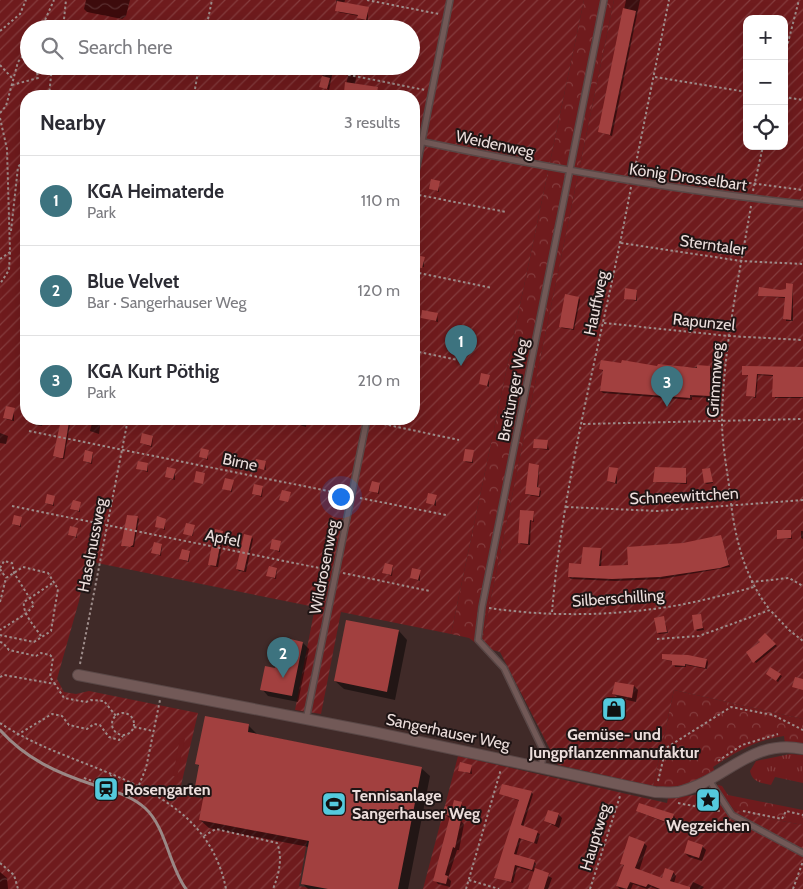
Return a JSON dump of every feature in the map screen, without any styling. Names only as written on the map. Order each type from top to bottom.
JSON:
[{"type":"street","name":"Sangerhauser Weg","points":[[78,675],[503,759],[655,792],[677,792],[709,780],[731,769],[748,756],[765,749],[793,747],[803,749]]},
{"type":"lane","points":[[420,152],[450,0]]},
{"type":"lane","name":"Breitunger Weg","points":[[541,768],[544,752],[504,668],[478,640],[482,607],[604,0]]},
{"type":"lane","name":"Weidenweg","points":[[422,142],[570,172]]},
{"type":"lane","name":"König Drosselbart","points":[[570,172],[752,199],[803,204]]},
{"type":"lane","name":"Wildrosenweg","points":[[306,720],[366,425]]},
{"type":"lane","points":[[709,780],[732,814],[803,853]]},
{"type":"path","points":[[0,31],[20,14],[26,0]]},
{"type":"path","points":[[45,20],[54,0]]},
{"type":"path","points":[[64,20],[66,0]]},
{"type":"path","points":[[208,20],[212,0]]},
{"type":"path","points":[[368,0],[447,15]]},
{"type":"path","name":"Hauffweg","points":[[552,612],[556,561],[566,507],[669,0]]},
{"type":"path","points":[[788,43],[799,0]]},
{"type":"path","points":[[0,113],[6,106],[20,59]]},
{"type":"path","points":[[0,66],[13,79]]},
{"type":"path","points":[[12,85],[38,78],[38,75]]},
{"type":"path","points":[[50,90],[51,75]]},
{"type":"path","points":[[196,90],[198,75]]},
{"type":"path","points":[[350,75],[432,91]]},
{"type":"path","points":[[654,77],[743,91]]},
{"type":"path","points":[[788,98],[803,100]]},
{"type":"path","points":[[0,118],[7,149],[10,241],[9,270],[0,284]]},
{"type":"path","name":"Grimmweg","points":[[762,150],[754,184],[729,336],[722,422],[730,504],[739,545],[751,582],[770,610],[789,630],[803,641]]},
{"type":"path","points":[[10,241],[18,167],[20,165]]},
{"type":"path","points":[[635,168],[803,190]]},
{"type":"path","points":[[420,195],[506,212]]},
{"type":"path","name":"Sterntaler","points":[[621,243],[741,261],[803,264]]},
{"type":"path","points":[[0,259],[10,252]]},
{"type":"path","points":[[420,273],[492,288]]},
{"type":"path","name":"Rapunzel","points":[[604,323],[729,336],[803,340]]},
{"type":"path","points":[[420,352],[463,361]]},
{"type":"path","points":[[582,424],[803,419]]},
{"type":"path","name":"Haselnussweg","points":[[78,675],[127,425]]},
{"type":"path","points":[[394,425],[460,440]]},
{"type":"path","name":"Birne","points":[[29,431],[446,515]]},
{"type":"path","name":"Schneewittchen","points":[[566,507],[658,511],[730,504],[803,500]]},
{"type":"path","name":"Apfel","points":[[12,506],[430,591]]},
{"type":"path","points":[[0,630],[27,613],[34,605],[14,573],[12,563],[4,561],[0,569],[6,578]]},
{"type":"path","points":[[0,602],[6,578],[23,567],[48,573],[58,589],[51,631],[34,642],[0,634]]},
{"type":"path","points":[[751,582],[789,578],[803,586]]},
{"type":"path","points":[[42,637],[23,606],[24,602],[54,582]]},
{"type":"path","name":"Silberschilling","points":[[482,607],[597,613],[654,609],[701,601],[754,587]]},
{"type":"path","points":[[657,639],[699,636],[770,610]]},
{"type":"path","points":[[0,642],[8,650],[36,656],[41,653],[50,655],[53,658],[50,677],[64,698],[86,702],[91,700],[104,701],[116,716]]},
{"type":"path","points":[[0,677],[4,675],[55,684]]},
{"type":"path","points":[[139,785],[146,768],[159,704]]},
{"type":"path","points":[[655,792],[666,748],[731,707],[773,715],[803,730]]},
{"type":"path","points":[[17,735],[52,714],[62,716],[69,725],[87,729],[94,724],[100,725],[109,737],[118,740],[130,733],[134,727],[133,720],[128,714],[116,716]]},
{"type":"path","points":[[116,716],[113,728],[123,736]]},
{"type":"path","points":[[0,723],[17,735],[54,753],[139,785],[191,822],[204,836],[221,869],[227,889]]},
{"type":"path","points":[[134,727],[153,731]]},
{"type":"path","points":[[466,889],[503,759]]},
{"type":"path","points":[[84,778],[107,786],[111,775]]},
{"type":"path","name":"Hauptweg","points":[[590,889],[621,791]]},
{"type":"path","points":[[674,802],[732,814],[737,810],[782,819],[786,811],[803,815]]},
{"type":"path","points":[[204,836],[216,829],[277,843],[280,861],[278,876],[273,889]]},
{"type":"path","points":[[793,889],[803,861]]},
{"type":"path","points":[[0,863],[6,866],[14,875],[18,889]]},
{"type":"path","points":[[469,880],[499,889]]},
{"type":"green space","points":[[0,0],[584,0],[451,634],[341,612],[321,714],[295,710],[315,607],[87,561],[79,601],[57,679],[64,692],[76,694],[89,691],[198,713],[179,794],[311,819],[299,886],[315,889],[0,889]]},
{"type":"green space","points":[[584,0],[614,0],[481,647],[469,638],[451,634]]},
{"type":"green space","points":[[614,0],[803,0],[803,719],[674,690],[653,786],[558,765],[500,652],[481,647]]},
{"type":"green space","points":[[674,690],[803,719],[803,745],[785,744],[784,736],[764,740],[738,752],[713,767],[716,774],[702,781],[677,787],[653,786]]},
{"type":"green space","points":[[180,738],[185,739],[177,777],[173,776]]},
{"type":"green space","points":[[790,754],[803,755],[803,783],[775,777],[771,785],[764,784],[751,775],[750,771],[756,761]]},
{"type":"green space","points":[[458,756],[667,803],[668,798],[695,795],[719,801],[745,814],[803,825],[803,889],[423,889]]},
{"type":"green space","points":[[718,785],[722,786],[728,795],[803,810],[803,825],[745,814],[719,801],[695,795]]},
{"type":"water","points":[[86,0],[130,0],[126,16],[122,19],[87,12],[84,9]]},
{"type":"water","points":[[0,872],[7,878],[8,889],[0,889]]},
{"type":"building","points":[[337,1],[369,7],[366,20],[357,18],[358,15],[335,11]]},
{"type":"building","points":[[623,8],[636,11],[610,135],[598,132]]},
{"type":"building","points":[[322,76],[330,78],[327,89],[319,87]]},
{"type":"building","points":[[345,82],[378,87],[378,90],[344,90]]},
{"type":"building","points":[[431,179],[440,181],[438,191],[429,189]]},
{"type":"building","points":[[420,256],[425,257],[422,268],[420,268]]},
{"type":"building","points":[[786,283],[793,284],[791,320],[783,319],[785,297],[758,296],[759,287],[780,290],[786,289]]},
{"type":"building","points":[[625,288],[637,290],[636,300],[624,299]]},
{"type":"building","points":[[565,294],[579,297],[573,329],[559,327]]},
{"type":"building","points":[[422,310],[438,313],[436,321],[421,318]]},
{"type":"building","points":[[601,360],[621,363],[622,360],[657,366],[658,364],[697,368],[697,365],[710,366],[710,396],[690,395],[690,398],[600,391],[603,370],[599,369]]},
{"type":"building","points":[[742,366],[803,367],[803,397],[772,397],[773,375],[757,374],[755,397],[746,396],[748,375],[742,375]]},
{"type":"building","points":[[481,373],[490,375],[487,386],[479,384]]},
{"type":"building","points":[[6,406],[15,408],[12,420],[3,418]]},
{"type":"building","points":[[60,425],[68,425],[63,458],[53,456]]},
{"type":"building","points":[[142,433],[153,436],[151,446],[140,443]]},
{"type":"building","points":[[534,439],[548,440],[547,449],[533,448]]},
{"type":"building","points":[[201,448],[209,450],[207,459],[199,457]]},
{"type":"building","points":[[465,449],[474,450],[472,462],[463,461]]},
{"type":"building","points":[[85,450],[93,452],[91,463],[83,461]]},
{"type":"building","points":[[230,453],[238,455],[236,464],[228,462]]},
{"type":"building","points":[[256,459],[266,461],[264,470],[254,467]]},
{"type":"building","points":[[138,461],[148,463],[147,471],[136,469]]},
{"type":"building","points":[[529,463],[539,465],[537,487],[540,488],[539,496],[525,494]]},
{"type":"building","points":[[167,467],[176,469],[173,479],[165,477]]},
{"type":"building","points":[[609,467],[618,468],[615,483],[607,481]]},
{"type":"building","points":[[655,467],[686,468],[686,483],[653,482]]},
{"type":"building","points":[[710,468],[713,482],[704,483],[702,469]]},
{"type":"building","points":[[196,471],[205,473],[203,484],[194,482]]},
{"type":"building","points":[[225,478],[234,480],[231,491],[222,489]]},
{"type":"building","points":[[372,481],[380,483],[378,493],[369,491]]},
{"type":"building","points":[[254,484],[263,486],[261,496],[252,494]]},
{"type":"building","points":[[282,490],[291,492],[288,502],[279,500]]},
{"type":"building","points":[[428,493],[437,495],[434,505],[426,503]]},
{"type":"building","points":[[47,494],[55,496],[53,505],[45,503]]},
{"type":"building","points":[[73,500],[81,502],[79,511],[70,509]]},
{"type":"building","points":[[520,510],[534,511],[533,521],[530,520],[528,544],[518,543]]},
{"type":"building","points":[[14,515],[22,517],[20,526],[12,524]]},
{"type":"building","points":[[127,515],[138,516],[133,545],[130,547],[121,546]]},
{"type":"building","points":[[157,516],[166,519],[164,529],[155,527]]},
{"type":"building","points":[[186,523],[195,525],[192,536],[183,534]]},
{"type":"building","points":[[70,526],[78,528],[76,537],[68,535]]},
{"type":"building","points":[[215,529],[223,531],[216,566],[208,565]]},
{"type":"building","points":[[777,530],[791,530],[791,538],[777,539]]},
{"type":"building","points":[[244,534],[252,536],[244,571],[236,569]]},
{"type":"building","points":[[721,535],[729,565],[720,568],[660,577],[612,579],[568,577],[569,563],[581,564],[583,547],[601,548],[599,566],[628,565],[627,547],[683,543]]},
{"type":"building","points":[[272,539],[281,541],[279,551],[270,549]]},
{"type":"building","points":[[154,542],[162,544],[160,555],[151,553]]},
{"type":"building","points":[[182,549],[190,551],[188,561],[179,559]]},
{"type":"building","points":[[385,563],[393,565],[391,575],[382,573]]},
{"type":"building","points":[[269,566],[277,568],[275,578],[266,576]]},
{"type":"building","points":[[412,568],[421,570],[418,580],[410,578]]},
{"type":"building","points":[[701,614],[703,628],[694,630],[692,615]]},
{"type":"building","points":[[664,616],[667,632],[657,633],[654,618]]},
{"type":"building","points":[[346,620],[399,630],[387,692],[334,681]]},
{"type":"building","points":[[765,633],[776,644],[753,663],[746,652],[760,642],[758,640]]},
{"type":"building","points":[[282,637],[303,642],[292,696],[260,690],[265,666],[275,668]]},
{"type":"building","points":[[662,654],[688,655],[707,659],[705,668],[685,664],[685,666],[672,665],[672,661],[662,659]]},
{"type":"building","points":[[770,667],[781,674],[776,681],[766,674]]},
{"type":"building","points":[[795,677],[803,679],[803,690],[792,687]]},
{"type":"building","points":[[615,682],[634,685],[632,698],[612,694]]},
{"type":"building","name":"Tennisanlage Sangerhauser Weg","points":[[205,716],[249,724],[248,732],[422,767],[398,889],[328,889],[301,884],[309,841],[199,820],[204,794],[194,792],[199,765],[195,764]]},
{"type":"building","points":[[460,762],[472,765],[470,773],[458,771]]},
{"type":"building","points":[[502,784],[532,791],[521,825],[538,831],[534,843],[519,838],[514,854],[535,860],[532,870],[515,865],[511,882],[494,878],[519,800],[499,794]]},
{"type":"building","points":[[454,800],[462,802],[458,818],[442,814],[445,806],[452,808]]},
{"type":"building","points":[[639,803],[674,814],[671,824],[636,811]]},
{"type":"building","points":[[548,810],[559,813],[555,825],[544,821]]},
{"type":"building","points":[[450,816],[461,820],[455,848],[453,847],[445,875],[448,876],[446,884],[433,881]]},
{"type":"building","points":[[629,836],[645,842],[635,868],[662,878],[665,868],[674,871],[670,881],[690,887],[690,889],[660,889],[648,884],[646,887],[630,882],[627,889],[616,886],[624,865],[620,864]]},
{"type":"building","points":[[688,840],[703,845],[699,858],[684,853]]},
{"type":"building","points":[[535,868],[549,873],[544,889],[528,889]]},
{"type":"railway","points":[[0,730],[20,749],[43,764],[80,780],[114,791],[145,808],[158,825],[175,869],[186,889]]},
{"type":"place","name":"KGA Heimaterde","points":[[461,366]]},
{"type":"place","name":"KGA Kurt Pöthig","points":[[667,407]]},
{"type":"place","name":"Blue Velvet","points":[[283,678]]},
{"type":"place","name":"Gemüse- und Jungpflanzenmanufaktur","points":[[614,709]]},
{"type":"place","name":"Rosengarten","points":[[106,789]]},
{"type":"place","name":"Wegzeichen","points":[[708,800]]},
{"type":"place","name":"Tennisanlage Sangerhauser Weg","points":[[334,804]]}]
